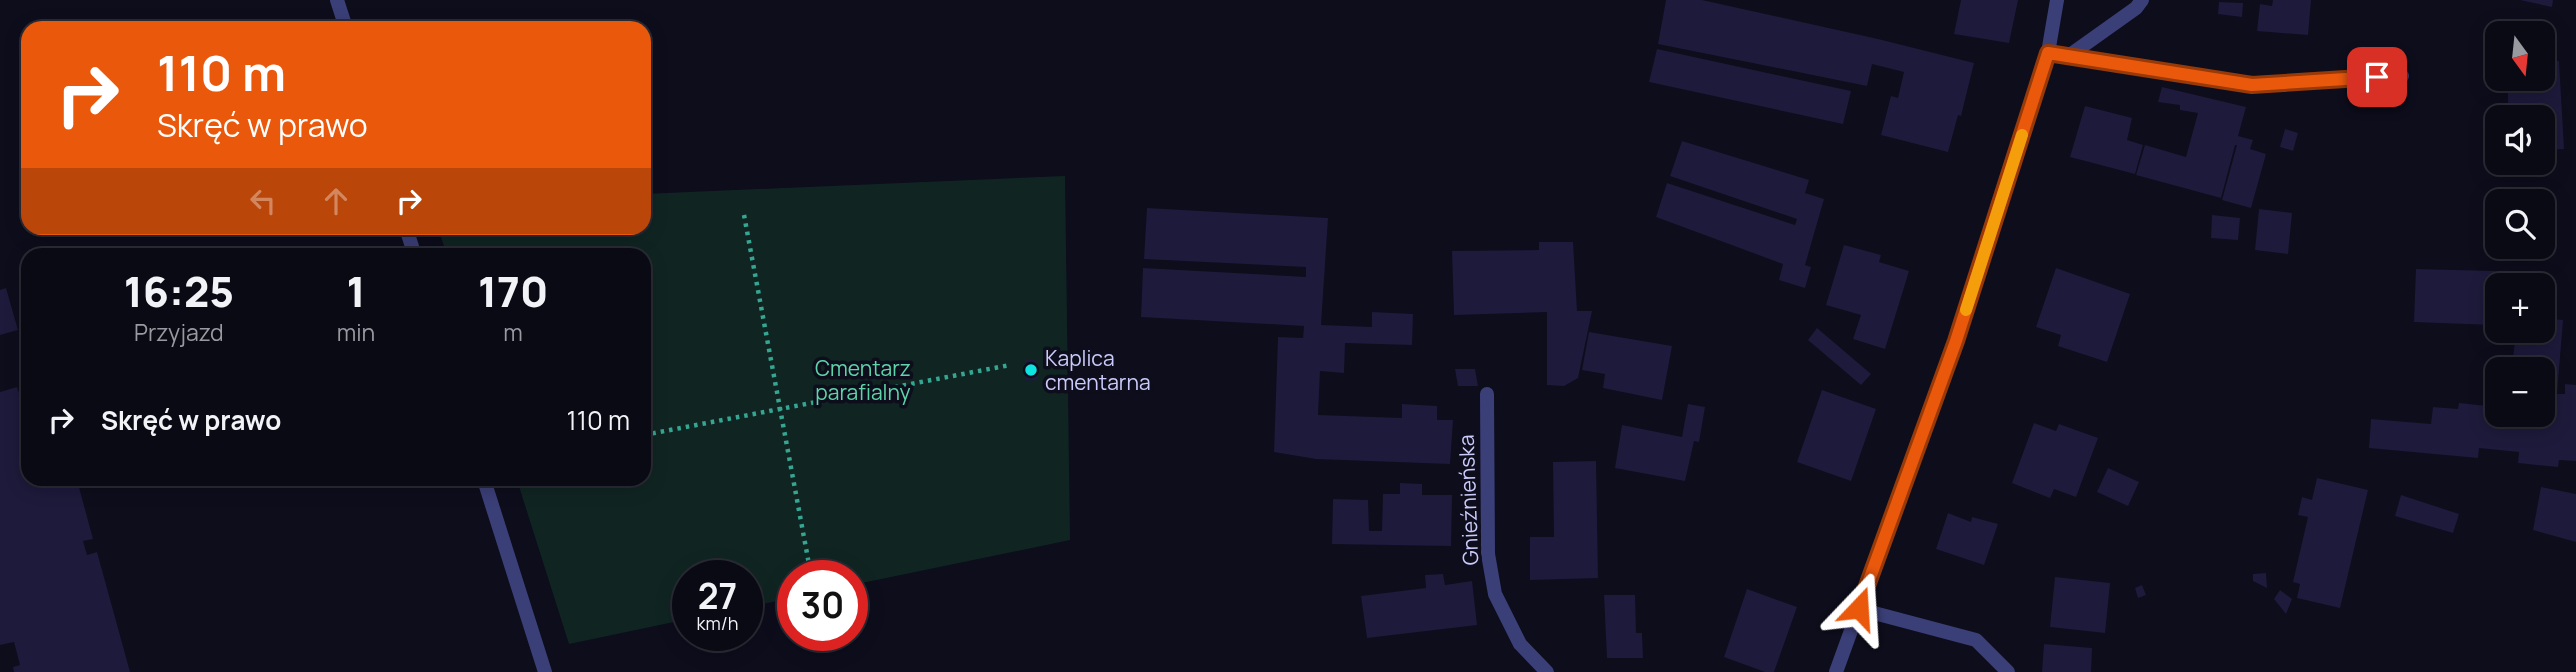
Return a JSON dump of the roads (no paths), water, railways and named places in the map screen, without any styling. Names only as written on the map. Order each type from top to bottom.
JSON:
[{"type":"street","points":[[337,0],[344,21]]},
{"type":"street","points":[[1836,672],[1956,341],[2048,53],[2057,0]]},
{"type":"street","points":[[2070,55],[2136,8],[2142,0]]},
{"type":"street","points":[[2048,53],[2252,85],[2402,76]]},
{"type":"street","name":"Gnieźnieńska","points":[[1487,394],[1488,554],[1495,594],[1520,644],[1547,672]]},
{"type":"street","points":[[486,486],[545,672]]},
{"type":"street","points":[[1859,608],[1976,640],[2008,672]]},
{"type":"place","name":"Kaplica cmentarna","points":[[1031,370]]},
{"type":"park label","name":"Cmentarz parafialny","points":[[863,380]]}]
